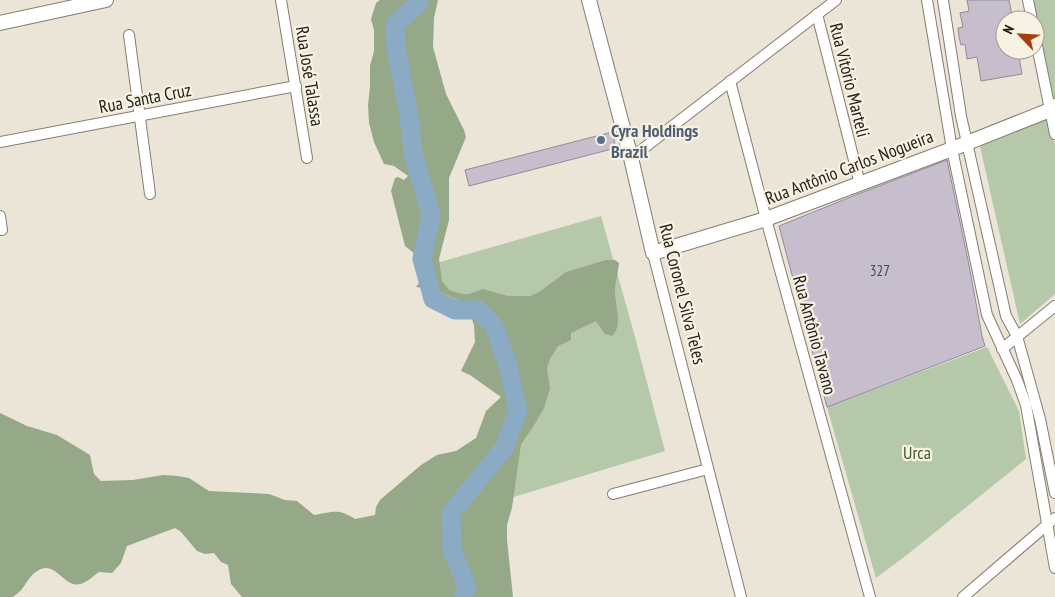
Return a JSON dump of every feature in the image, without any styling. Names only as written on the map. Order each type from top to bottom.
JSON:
[{"type":"main road","points":[[0,23],[106,0]]},
{"type":"main road","name":"Rua Coronel Silva Teles","points":[[589,0],[631,158],[653,253]]},
{"type":"main road","name":"Rua Antônio Carlos Nogueira","points":[[653,253],[766,219],[952,149],[1052,108]]},
{"type":"street","name":"Rua José Talassa","points":[[282,0],[307,158]]},
{"type":"street","points":[[631,158],[836,0]]},
{"type":"street","points":[[927,0],[952,149],[987,315],[1026,405],[1051,522],[1055,568]]},
{"type":"street","points":[[943,0],[961,116],[1006,316],[1017,336],[1040,419],[1055,493]]},
{"type":"street","name":"Rua Vitório Marteli","points":[[817,14],[860,184]]},
{"type":"street","points":[[129,34],[150,194]]},
{"type":"street","points":[[1041,60],[1052,108],[1055,134]]},
{"type":"street","name":"Rua Antônio Tavano","points":[[730,81],[870,597]]},
{"type":"street","name":"Rua Santa Cruz","points":[[0,142],[296,86]]},
{"type":"street","points":[[0,216],[2,230]]},
{"type":"street","name":"Rua Coronel Silva Teles","points":[[653,253],[742,597]]},
{"type":"street","points":[[1002,349],[1055,306]]},
{"type":"street","points":[[613,494],[708,469]]},
{"type":"street","points":[[962,597],[1051,522]]},
{"type":"green space","points":[[380,0],[438,0],[434,18],[433,47],[446,94],[466,137],[449,178],[449,220],[439,259],[442,281],[449,290],[469,294],[483,289],[508,296],[530,296],[539,292],[566,272],[606,260],[615,260],[619,263],[615,288],[618,314],[616,331],[612,336],[605,334],[596,321],[571,333],[571,340],[558,346],[547,368],[550,388],[544,408],[521,444],[512,508],[507,525],[513,597],[242,597],[231,584],[228,565],[221,562],[214,553],[205,554],[197,551],[181,532],[175,528],[127,546],[121,563],[112,573],[99,572],[85,582],[77,584],[66,580],[52,569],[41,569],[32,575],[13,597],[0,597],[0,413],[27,426],[57,435],[90,455],[94,474],[101,481],[133,480],[163,475],[178,476],[189,478],[209,491],[269,494],[285,500],[297,501],[314,515],[340,512],[355,519],[375,515],[376,507],[380,500],[421,465],[437,455],[456,451],[476,438],[486,411],[501,397],[470,375],[461,371],[475,342],[474,325],[468,309],[456,299],[439,291],[416,287],[425,275],[427,267],[425,262],[405,246],[391,191],[395,178],[398,177],[404,180],[408,176],[394,166],[384,164],[374,142],[369,123],[370,66],[374,51],[374,30],[371,19],[376,3]]},
{"type":"green space","points":[[1028,0],[1055,0],[1055,106],[1050,110],[1040,60],[1045,60],[1045,10],[1032,10]]},
{"type":"green space","points":[[1048,114],[1055,145],[1055,294],[1020,324],[979,142]]},
{"type":"green space","points":[[601,216],[665,451],[458,514],[522,412],[482,304],[457,303],[437,297],[433,264]]},
{"type":"green space","name":"Urca","points":[[987,347],[1019,411],[1026,459],[876,578],[827,407]]},
{"type":"building","points":[[967,0],[1009,0],[1011,10],[995,10],[995,60],[1020,60],[1022,74],[981,81],[977,57],[967,59],[965,44],[961,45],[959,37],[958,28],[963,27],[960,13],[969,11]]},
{"type":"building","points":[[612,132],[616,148],[469,186],[465,170]]},
{"type":"building","points":[[947,160],[985,346],[827,407],[779,226]]},
{"type":"waterway","points":[[419,0],[418,4],[395,24],[396,48],[409,117],[413,153],[431,215],[422,259],[433,299],[455,310],[479,310],[494,326],[508,366],[518,410],[504,448],[451,513],[452,550],[467,587],[464,597]]},
{"type":"place","name":"Cyra Holdings Brazil","points":[[601,140]]}]
